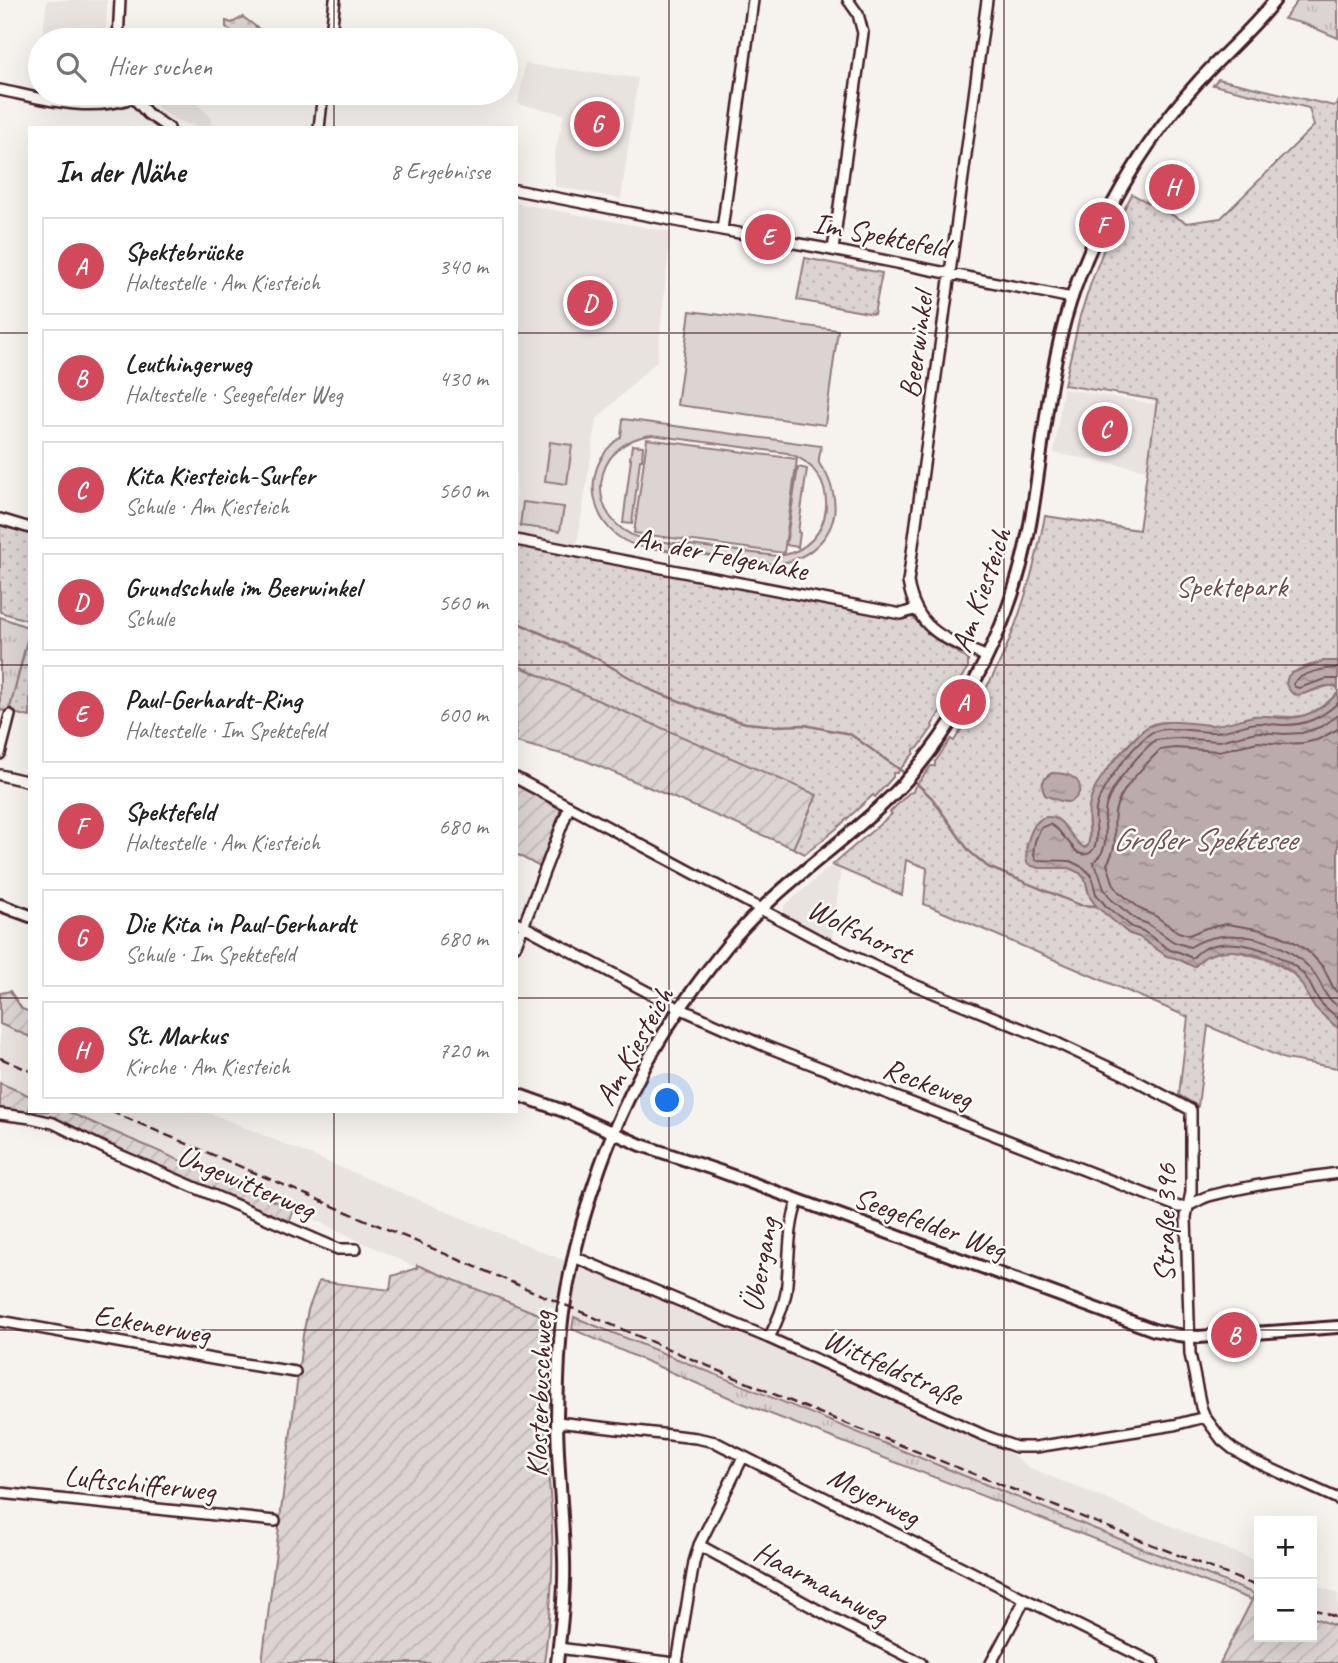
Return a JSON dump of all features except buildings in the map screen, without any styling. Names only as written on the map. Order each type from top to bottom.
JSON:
[{"type":"street","points":[[119,28],[120,0]]},
{"type":"street","points":[[332,28],[335,0]]},
{"type":"street","points":[[722,230],[753,0]]},
{"type":"street","points":[[833,250],[863,33],[858,14],[848,0]]},
{"type":"street","name":"Beerwinkel","points":[[987,0],[908,582],[916,609],[927,626],[943,638],[987,657]]},
{"type":"street","name":"Am Kiesteich","points":[[614,1133],[656,1045],[728,944],[777,892],[883,804],[925,757],[963,702],[987,657],[1010,603],[1024,555],[1058,344],[1072,298],[1102,225],[1147,148],[1197,82],[1243,38],[1275,0]]},
{"type":"street","points":[[0,90],[28,96]]},
{"type":"street","points":[[140,105],[166,126]]},
{"type":"street","points":[[319,126],[322,105]]},
{"type":"street","name":"Im Spektefeld","points":[[518,190],[1072,298]]},
{"type":"street","points":[[0,519],[28,527]]},
{"type":"street","name":"An der Felgenlake","points":[[518,540],[897,614],[916,609]]},
{"type":"street","points":[[0,754],[10,715]]},
{"type":"street","points":[[0,775],[28,782]]},
{"type":"street","name":"Wolfshorst","points":[[518,779],[760,909],[912,984],[1125,1074],[1191,1110]]},
{"type":"street","points":[[520,924],[569,807]]},
{"type":"street","points":[[0,905],[28,915]]},
{"type":"street","name":"Reckeweg","points":[[520,924],[680,1008],[765,1046],[1179,1208],[1187,1207]]},
{"type":"street","name":"Seegefelder Weg","points":[[518,1095],[641,1144],[1154,1330],[1190,1337],[1338,1327]]},
{"type":"street","name":"Straße 396","points":[[1191,1110],[1191,1192],[1186,1217],[1190,1354],[1205,1417]]},
{"type":"street","name":"Ungewitterweg","points":[[0,1114],[53,1123],[338,1249],[356,1249]]},
{"type":"street","name":"Klosterbuschweg","points":[[557,1663],[564,1560],[557,1422],[562,1316],[580,1228],[614,1133]]},
{"type":"street","points":[[1187,1207],[1205,1197],[1247,1187],[1338,1174]]},
{"type":"street","name":"Übergang","points":[[769,1338],[780,1316],[786,1292],[794,1210],[798,1201]]},
{"type":"street","name":"Wittfeldstraße","points":[[573,1257],[769,1338],[990,1438],[1016,1447],[1036,1447],[1174,1425],[1205,1417]]},
{"type":"street","name":"Eckenerweg","points":[[0,1321],[295,1372]]},
{"type":"street","points":[[1205,1417],[1222,1440],[1233,1449],[1338,1499]]},
{"type":"street","name":"Meyerweg","points":[[557,1422],[715,1442],[1154,1663]]},
{"type":"street","points":[[558,1648],[676,1663],[699,1545],[743,1457]]},
{"type":"street","name":"Luftschifferweg","points":[[0,1493],[275,1521]]},
{"type":"street","name":"Haarmannweg","points":[[699,1545],[921,1663]]},
{"type":"street","points":[[991,1663],[1025,1600]]},
{"type":"shaded area","points":[[47,0],[107,0],[106,28],[44,28]]},
{"type":"shaded area","points":[[525,64],[638,78],[621,199],[555,186],[554,156],[564,114],[518,104]]},
{"type":"shaded area","points":[[155,105],[198,105],[212,118],[210,126],[188,124],[174,119]]},
{"type":"shaded area","points":[[518,203],[671,232],[657,361],[597,419],[577,545],[518,534]]},
{"type":"shaded area","points":[[1063,389],[1156,404],[1148,470],[1054,453]]},
{"type":"shaded area","points":[[832,865],[841,869],[832,939],[784,914],[784,906]]},
{"type":"shaded area","points":[[0,1025],[28,1037],[28,1095],[0,1083]]},
{"type":"shaded area","points":[[71,1113],[210,1113],[765,1344],[1006,1450],[1028,1467],[1254,1560],[1254,1594],[549,1306],[548,1318],[418,1265],[417,1268],[294,1210]]},
{"type":"shaded area","points":[[1317,1586],[1338,1594],[1338,1627],[1317,1619]]},
{"type":"green space","points":[[1298,0],[1338,0],[1338,38],[1305,24],[1284,19]]},
{"type":"green space","points":[[243,17],[258,28],[226,27],[226,21],[232,23]]},
{"type":"green space","name":"Spektepark","points":[[1218,79],[1334,106],[1338,102],[1338,661],[1317,663],[1303,668],[1287,680],[1293,694],[1303,694],[1333,685],[1338,688],[1338,693],[1318,710],[1302,716],[1254,716],[1217,725],[1168,722],[1153,724],[1129,744],[1111,764],[1103,778],[1089,814],[1088,846],[1082,848],[1057,819],[1047,817],[1032,830],[1026,848],[1039,868],[1069,868],[1080,873],[1085,879],[1088,891],[1128,933],[1139,937],[1167,956],[1195,966],[1203,957],[1225,950],[1270,960],[1292,973],[1301,982],[1312,1003],[1338,1028],[1338,1068],[1285,1059],[1208,1026],[1198,1106],[1179,1095],[1188,1017],[924,904],[927,868],[906,860],[902,895],[832,865],[892,814],[890,812],[913,792],[931,766],[935,766],[951,739],[954,741],[971,714],[998,666],[1014,629],[1032,573],[1045,516],[1139,530],[1157,400],[1064,385],[1080,316],[1105,246],[1132,194],[1187,223],[1221,218],[1314,126],[1309,108],[1213,85]]},
{"type":"green space","points":[[805,258],[882,273],[874,314],[797,300]]},
{"type":"green space","points":[[690,311],[838,330],[825,425],[677,405]]},
{"type":"green space","points":[[623,419],[821,446],[819,463],[830,482],[835,507],[828,532],[820,542],[800,557],[774,564],[642,547],[624,540],[610,529],[600,515],[594,482],[598,465],[607,450],[621,437]],"holes":[[[652,435],[787,453],[805,462],[818,475],[825,491],[826,509],[822,525],[812,540],[797,551],[777,556],[642,539],[623,529],[610,516],[602,500],[601,482],[606,466],[616,452],[631,441]]]},
{"type":"green space","points":[[647,439],[797,459],[784,553],[634,533]]},
{"type":"green space","points":[[550,442],[572,445],[567,484],[545,481]]},
{"type":"green space","points":[[632,445],[643,446],[632,524],[623,523]]},
{"type":"green space","points":[[798,467],[807,469],[798,547],[786,545]]},
{"type":"green space","points":[[523,502],[564,507],[560,531],[520,526]]},
{"type":"green space","points":[[0,524],[28,533],[28,620],[0,612]]},
{"type":"green space","points":[[518,545],[897,618],[913,617],[935,638],[968,660],[968,667],[933,727],[918,748],[914,749],[914,753],[897,773],[893,773],[893,777],[875,797],[873,795],[805,854],[793,848],[816,795],[518,666]]},
{"type":"green space","points":[[0,617],[28,627],[28,636],[9,712],[0,712]]},
{"type":"green space","points":[[28,639],[28,717],[9,712]]},
{"type":"green space","points":[[518,666],[817,795],[793,848],[584,760],[518,743]]},
{"type":"green space","points":[[518,786],[561,809],[540,867],[518,855]]},
{"type":"green space","points":[[10,991],[22,1009],[28,1011],[28,1036],[0,1024],[0,993]]},
{"type":"green space","points":[[0,1083],[28,1095],[28,1113],[71,1113],[294,1210],[290,1220],[282,1220],[113,1149],[110,1143],[77,1130],[0,1111]]},
{"type":"green space","points":[[417,1265],[548,1318],[543,1398],[552,1562],[544,1663],[262,1663],[303,1335],[308,1310],[319,1281],[390,1290],[392,1276],[417,1268]]},
{"type":"green space","points":[[574,1317],[1254,1594],[1254,1596],[1252,1600],[742,1403],[572,1329]]},
{"type":"green space","points":[[1254,1596],[1254,1642],[1317,1642],[1317,1619],[1338,1627],[1338,1663],[1220,1663]]},
{"type":"water","points":[[1323,661],[1338,661],[1338,688],[1323,687],[1302,694],[1291,691],[1286,684],[1288,676]]},
{"type":"water","name":"Großer Spektesee","points":[[1338,693],[1338,1028],[1314,1006],[1294,974],[1276,962],[1253,954],[1229,951],[1207,956],[1192,966],[1167,956],[1139,937],[1128,933],[1096,906],[1080,873],[1069,868],[1039,868],[1027,863],[1029,838],[1035,825],[1043,818],[1056,819],[1080,845],[1085,848],[1088,846],[1089,807],[1097,785],[1118,756],[1150,726],[1167,722],[1217,725],[1257,716],[1298,717],[1319,709]]},
{"type":"water","points":[[1052,773],[1067,775],[1077,781],[1080,788],[1075,799],[1064,802],[1045,795],[1043,782]]},
{"type":"waterway","points":[[518,623],[596,658],[653,691],[714,714],[746,723],[804,725],[850,734],[906,774]]},
{"type":"waterway","points":[[911,778],[932,798],[969,851],[988,867],[1080,905],[1096,906]]},
{"type":"railway","points":[[0,1058],[28,1070]]},
{"type":"railway","points":[[115,1113],[802,1406],[1254,1585]]},
{"type":"railway","points":[[1317,1610],[1338,1618]]},
{"type":"place","name":"Die Kita in Paul-Gerhardt","points":[[597,124]]},
{"type":"place","name":"St. Markus","points":[[1172,187]]},
{"type":"place","name":"Spektefeld","points":[[1102,225]]},
{"type":"place","name":"Paul-Gerhardt-Ring","points":[[768,237]]},
{"type":"place","name":"Grundschule im Beerwinkel","points":[[590,303]]},
{"type":"place","name":"Kita Kiesteich-Surfer","points":[[1105,429]]},
{"type":"place","name":"Spektebrücke","points":[[963,702]]},
{"type":"place","name":"Leuthingerweg","points":[[1234,1335]]}]
